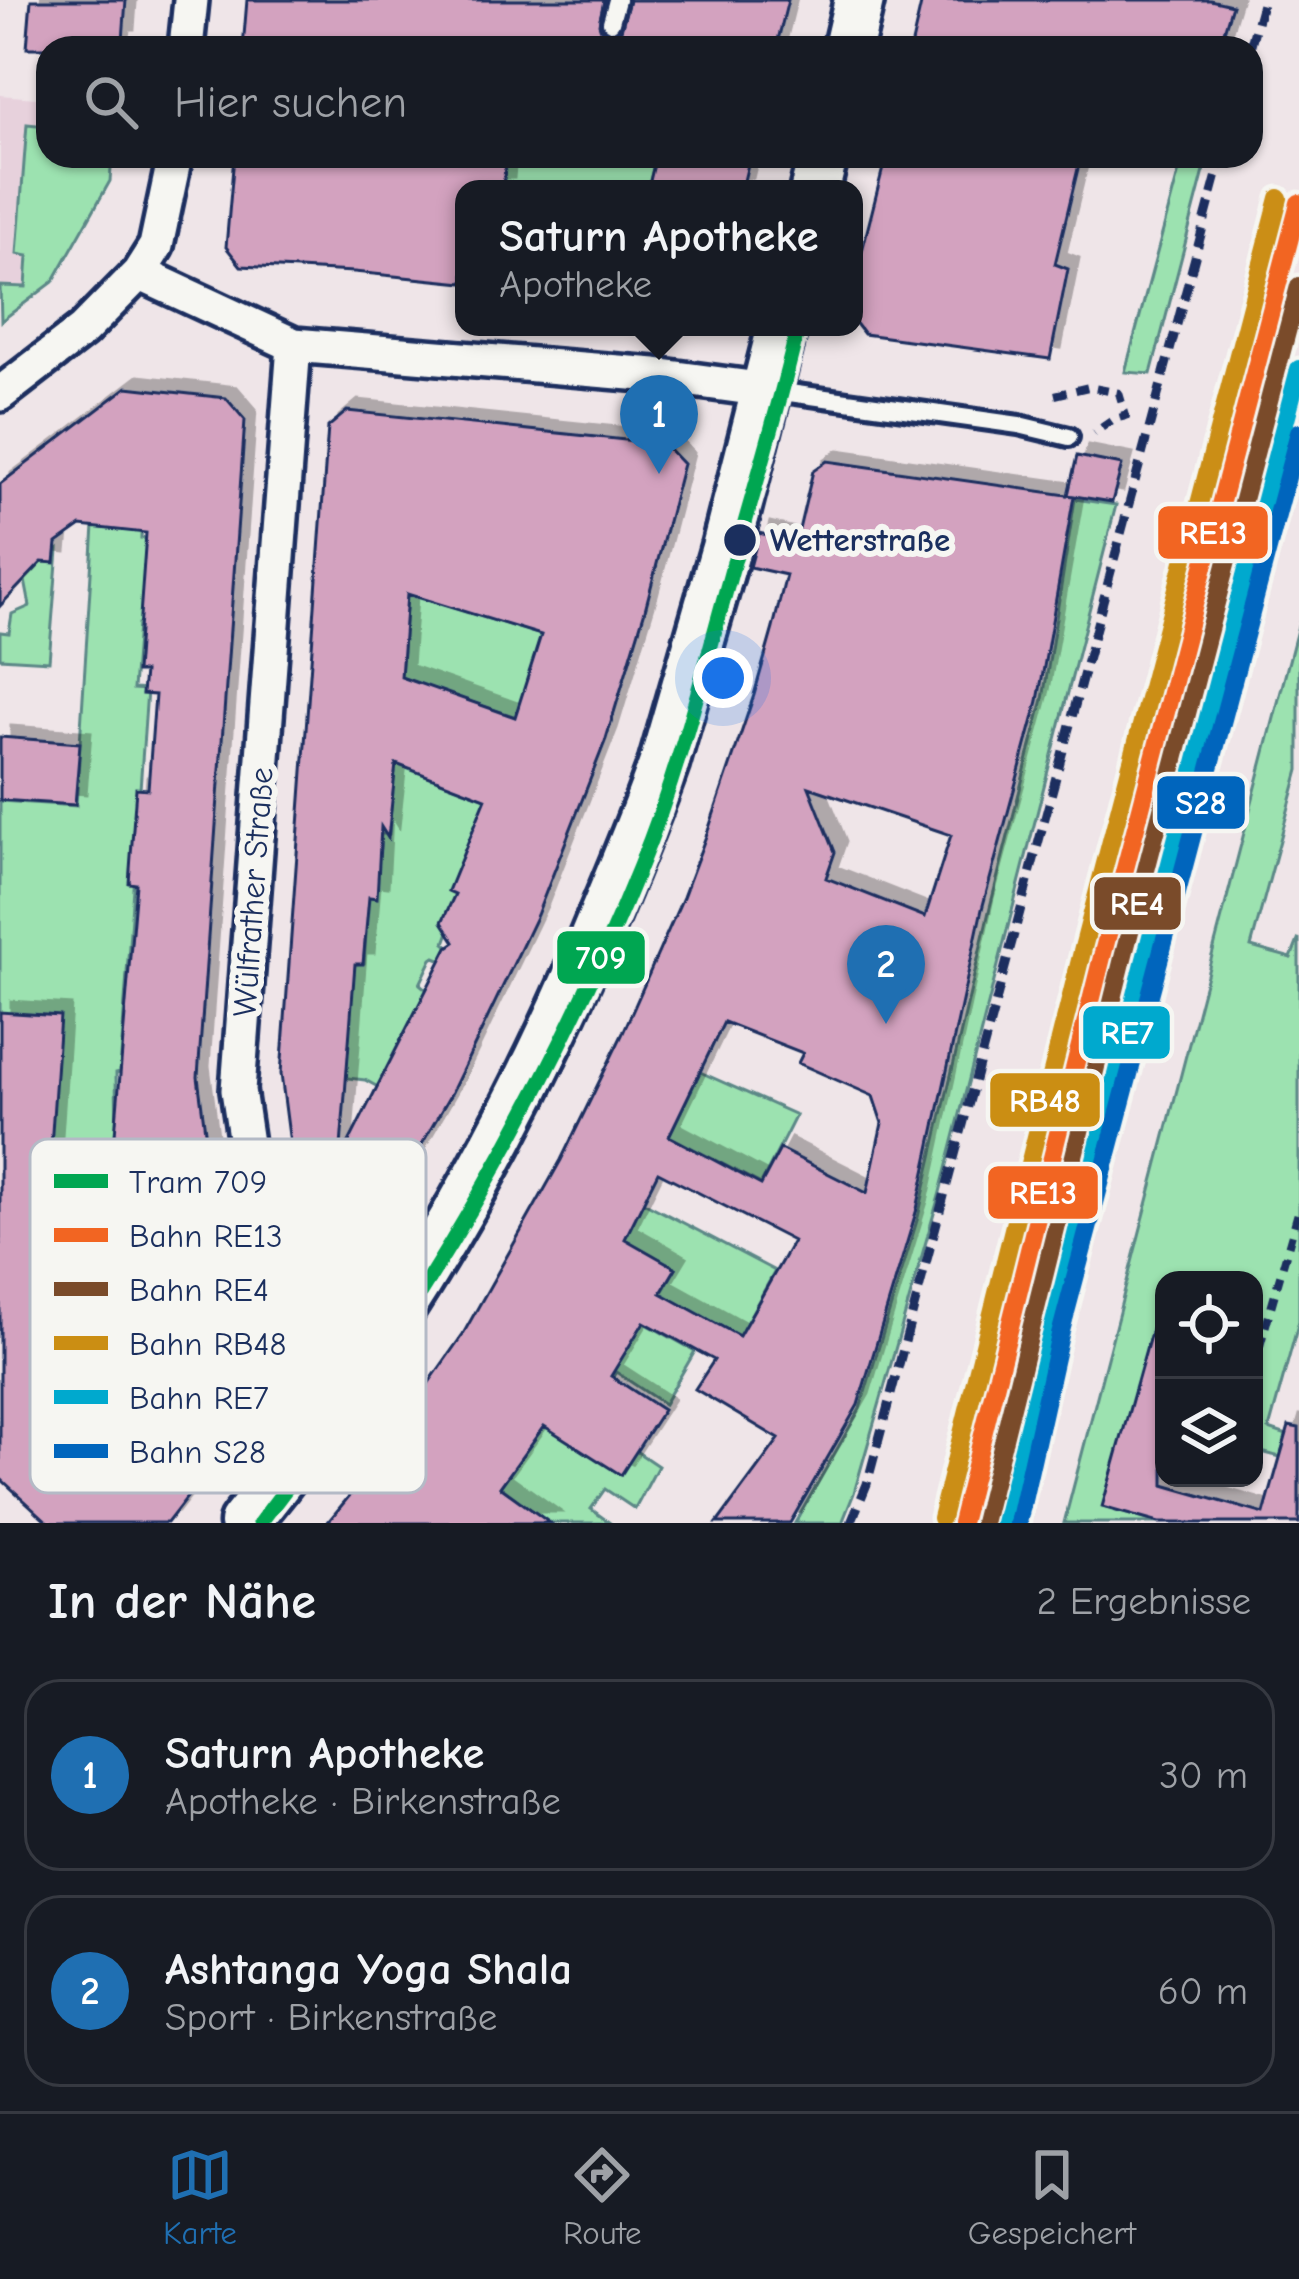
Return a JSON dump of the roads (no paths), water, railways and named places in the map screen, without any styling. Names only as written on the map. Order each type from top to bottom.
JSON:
[{"type":"street","points":[[188,36],[190,0]]},
{"type":"street","points":[[851,36],[860,0]]},
{"type":"street","points":[[0,394],[82,331],[139,273],[156,246],[173,168]]},
{"type":"street","points":[[139,273],[294,345],[655,375],[766,390]]},
{"type":"street","points":[[426,1266],[533,1076],[652,798],[726,548],[780,336]]},
{"type":"street","name":"Wülfrather Straße","points":[[245,1139],[238,1090],[294,345]]},
{"type":"street","points":[[244,1523],[267,1493]]},
{"type":"lane","points":[[611,22],[617,0]]},
{"type":"lane","points":[[766,390],[1019,425],[1070,437]]},
{"type":"railway","points":[[1253,36],[1263,0]]},
{"type":"railway","points":[[851,1523],[867,1484],[1219,168]]},
{"type":"tram line","name":"709","points":[[426,1284],[562,1040],[654,831],[796,336]]},
{"type":"tram line","name":"709","points":[[260,1523],[282,1493]]},
{"type":"rail line","name":"RB48","points":[[941,1518],[1083,948],[1279,198]]},
{"type":"rail line","name":"RE13","points":[[961,1523],[1103,953],[1299,203]]},
{"type":"rail line","name":"RE4","points":[[983,1523],[1123,958],[1299,286]]},
{"type":"rail line","name":"RE7","points":[[1004,1523],[1299,369]]},
{"type":"rail line","name":"S28","points":[[1018,1523],[1060,1335],[1299,432]]},
{"type":"place","name":"Saturn Apotheke","points":[[659,474]]},
{"type":"place","name":"Wetterstraße","points":[[740,540]]},
{"type":"place","name":"Ashtanga Yoga Shala","points":[[886,1024]]}]
